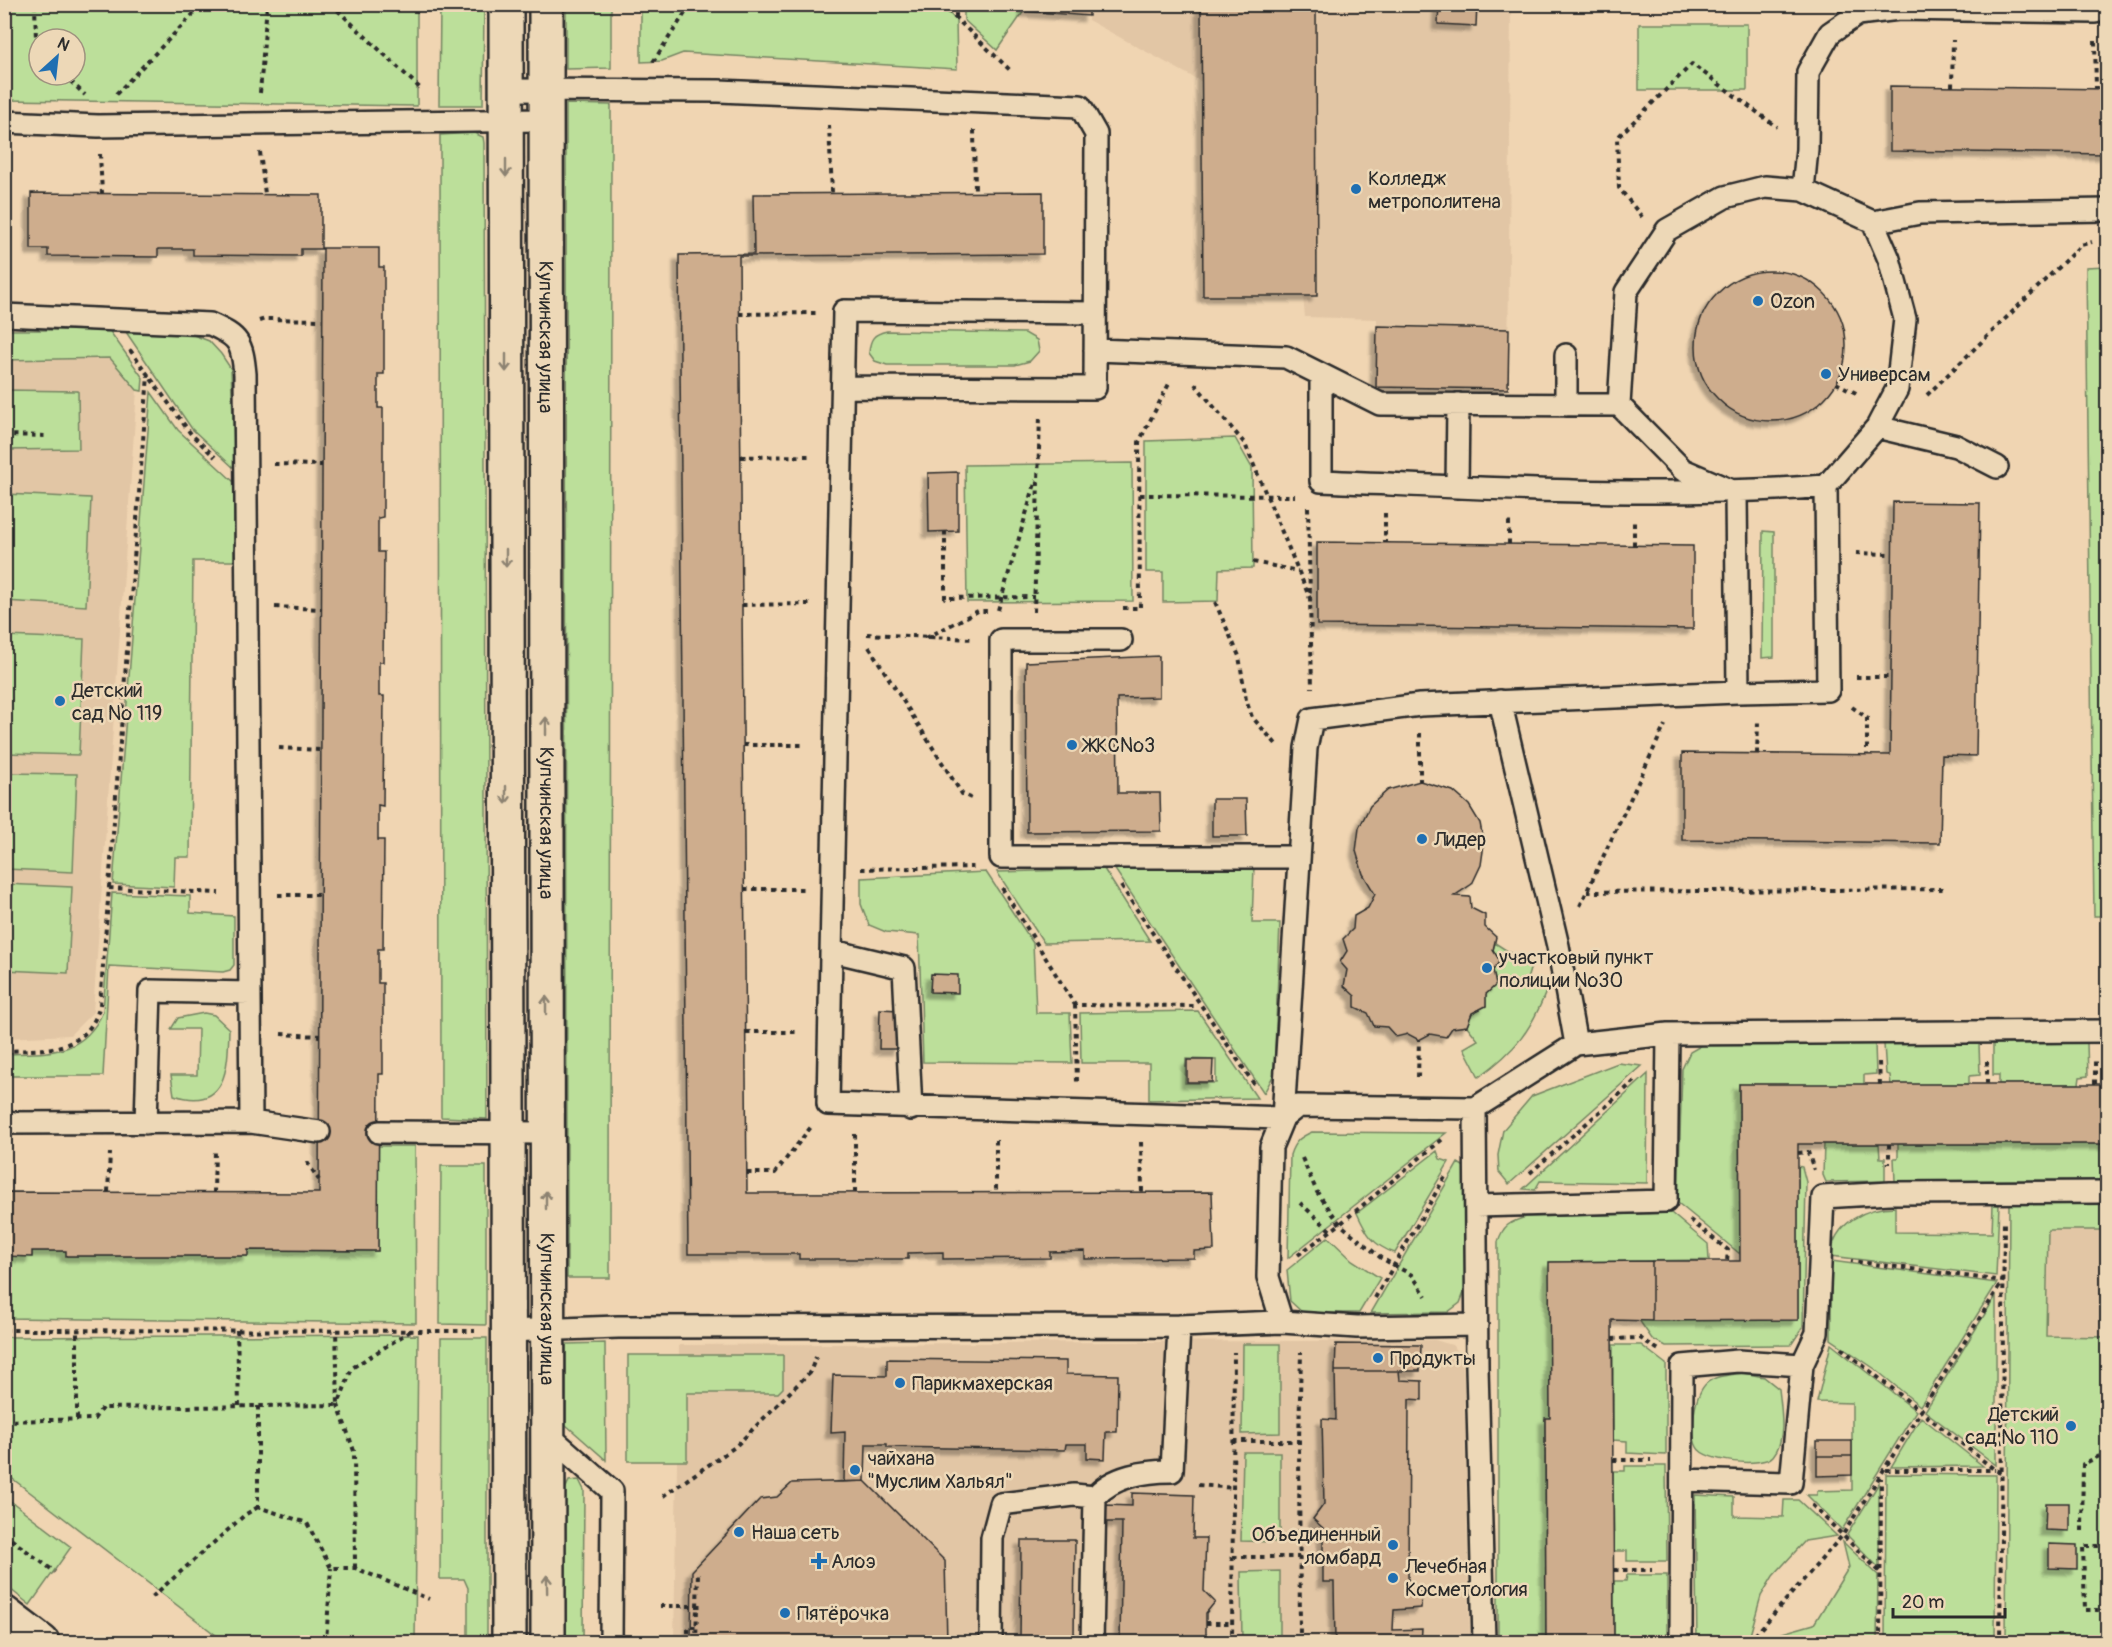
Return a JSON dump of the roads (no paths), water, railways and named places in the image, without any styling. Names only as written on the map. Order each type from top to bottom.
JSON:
[{"type":"street","name":"Купчинская улица","points":[[506,4],[507,1133],[493,1331],[509,1642]]},
{"type":"street","name":"Купчинская улица","points":[[546,4],[548,1642]]},
{"type":"street","points":[[4,1613],[42,1642]]},
{"type":"lane","points":[[1803,190],[1807,149],[1808,72],[1830,33],[1858,14],[1899,7],[2095,8]]},
{"type":"lane","points":[[4,122],[98,126],[506,105],[546,105],[621,90],[719,91],[1080,106],[1096,134],[1095,388],[844,387]]},
{"type":"lane","points":[[506,105],[546,105]]},
{"type":"lane","points":[[1619,405],[1626,292],[1667,230],[1725,197],[1766,187],[1803,190],[1873,222],[1920,213],[2108,210]]},
{"type":"lane","points":[[1321,377],[1321,481],[1457,487],[1736,493],[1826,486],[1884,429],[1897,389],[1905,319],[1890,260],[1873,222]]},
{"type":"lane","points":[[1095,314],[844,313],[833,951],[828,1104],[911,1109],[1141,1113],[1281,1123],[1298,1106],[1475,1108],[1576,1044],[1668,1034],[2108,1031]]},
{"type":"lane","points":[[4,315],[210,324],[231,334],[242,348],[245,374],[251,1122]]},
{"type":"lane","points":[[1095,350],[1182,359],[1286,357],[1321,377],[1380,404],[1619,405],[1683,470],[1736,493]]},
{"type":"lane","points":[[1566,355],[1566,405]]},
{"type":"lane","points":[[1457,487],[1458,404]]},
{"type":"lane","points":[[1884,429],[1956,446],[1996,467]]},
{"type":"lane","points":[[1282,1322],[1268,1277],[1271,1147],[1281,1123],[1306,748],[1312,719],[1420,705],[1828,690],[1826,486]]},
{"type":"lane","points":[[1736,493],[1738,692]]},
{"type":"lane","points":[[1121,640],[1001,640],[1001,812],[994,862],[1103,857],[1299,857]]},
{"type":"lane","points":[[1500,701],[1558,946],[1576,1044]]},
{"type":"lane","points":[[833,951],[904,968],[911,1109]]},
{"type":"lane","points":[[146,1123],[150,991],[250,993]]},
{"type":"lane","points":[[1476,1206],[1666,1201],[1668,1034]]},
{"type":"lane","points":[[1475,1108],[1484,1642]]},
{"type":"lane","points":[[4,1124],[251,1122],[319,1132]]},
{"type":"lane","points":[[378,1132],[546,1133]]},
{"type":"lane","points":[[1683,1470],[1791,1483],[1802,1365],[1817,1333],[1823,1197],[1890,1194],[2108,1192]]},
{"type":"lane","points":[[493,1331],[618,1327],[1179,1326],[1282,1322],[1358,1326],[1477,1325]]},
{"type":"lane","points":[[1092,1642],[1095,1497],[1104,1485],[1150,1471],[1172,1471],[1179,1326]]},
{"type":"lane","points":[[1681,1642],[1682,1366],[1738,1361],[1802,1365]]},
{"type":"lane","points":[[546,1433],[612,1491],[611,1642]]},
{"type":"lane","points":[[992,1642],[992,1538],[1001,1504],[1074,1495],[1095,1497]]},
{"type":"place","name":"Колледж метрополитена","points":[[1356,189]]},
{"type":"place","name":"Ozon","points":[[1758,301]]},
{"type":"place","name":"Универсам","points":[[1826,374]]},
{"type":"place","name":"Детский сад № 119","points":[[60,701]]},
{"type":"place","name":"ЖКС№3","points":[[1072,745]]},
{"type":"place","name":"Лидер","points":[[1422,839]]},
{"type":"place","name":"участковый пункт полиции №30","points":[[1487,968]]},
{"type":"place","name":"Продукты","points":[[1378,1358]]},
{"type":"place","name":"Парикмахерская","points":[[900,1383]]},
{"type":"place","name":"Детский сад № 110","points":[[2071,1426]]},
{"type":"place","name":"чайхана \"Муслим Хальял\"","points":[[855,1470]]},
{"type":"place","name":"Наша сеть","points":[[739,1532]]},
{"type":"place","name":"Объединенный ломбард","points":[[1393,1545]]},
{"type":"place","name":"Алоэ","points":[[819,1561]]},
{"type":"place","name":"Лечебная Косметология","points":[[1393,1578]]},
{"type":"place","name":"Пятёрочка","points":[[785,1613]]}]
